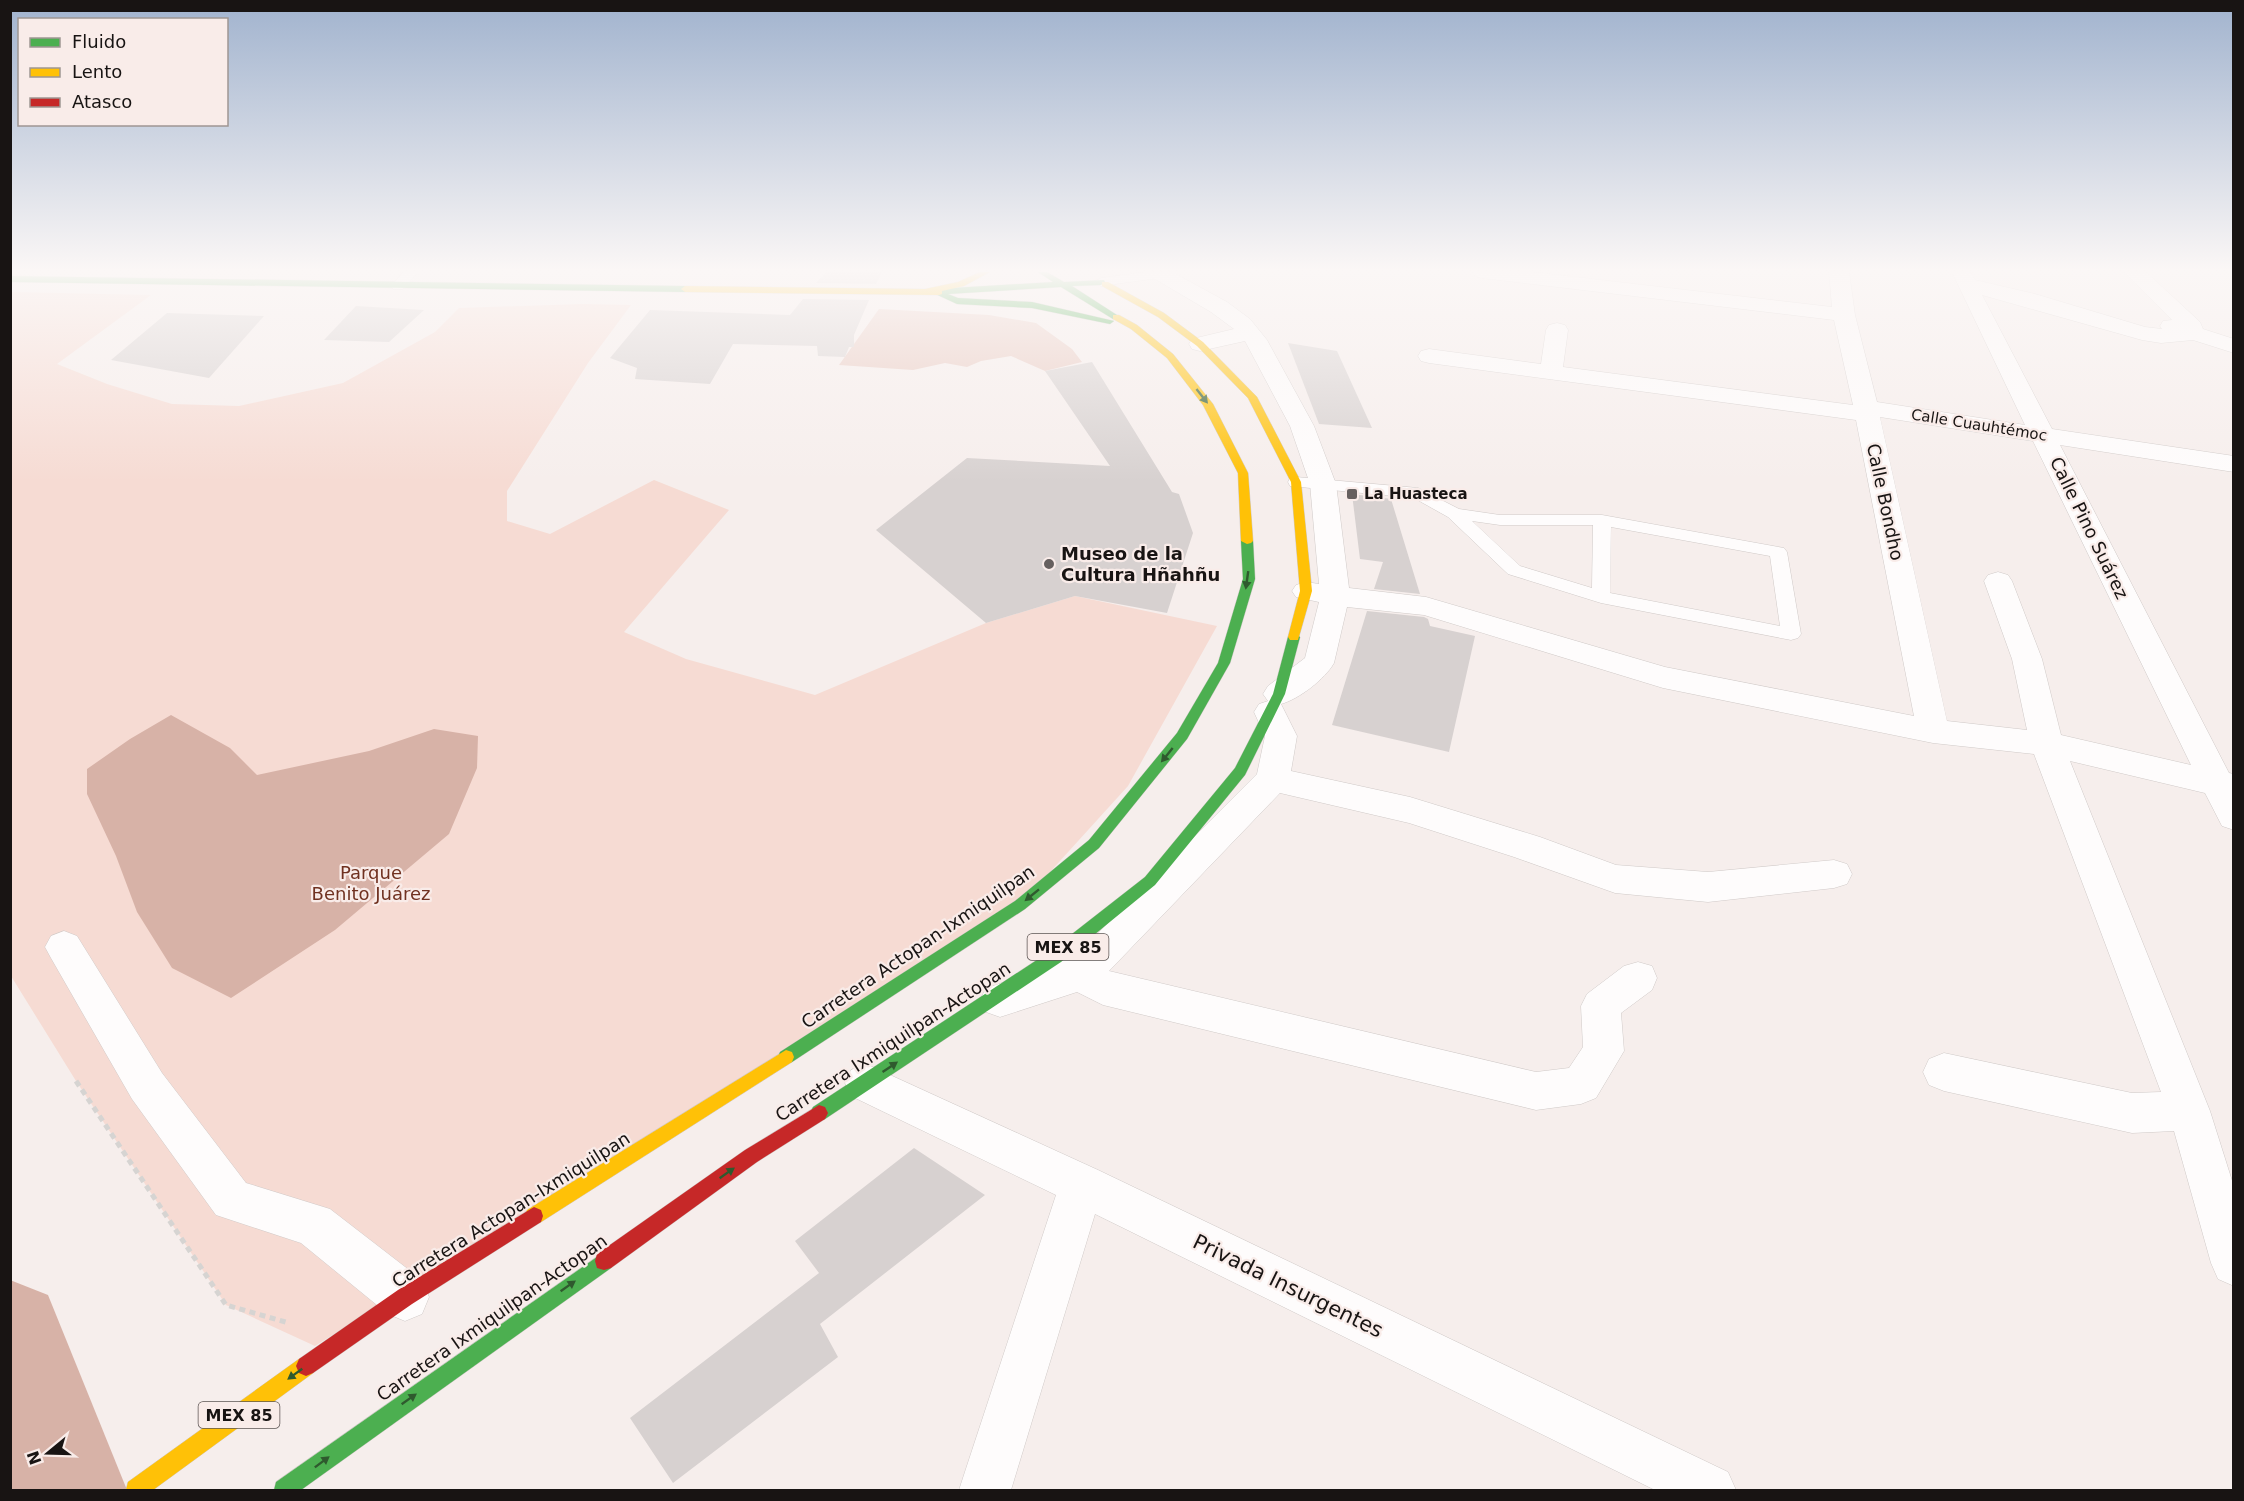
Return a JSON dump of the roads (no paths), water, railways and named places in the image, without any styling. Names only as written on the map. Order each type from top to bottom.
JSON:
[{"type":"main road","name":"Carretera Actopan-Ixmiquilpan","points":[[136,1491],[342,1340],[405,1297],[710,1106],[1020,905],[1094,844],[1182,736],[1224,663],[1249,579],[1244,473],[1208,405],[1170,356],[1153,342]]},
{"type":"main road","points":[[1197,342],[1252,397],[1296,482],[1321,593]]},
{"type":"main road","name":"MEX 85","points":[[1069,965],[1150,881],[1240,771],[1274,703]]},
{"type":"main road","name":"Carretera Ixmiquilpan-Actopan","points":[[284,1491],[361,1433],[752,1156],[981,1006]]},
{"type":"street","points":[[1200,344],[1209,342]]},
{"type":"street","points":[[981,1006],[1069,965],[1273,779],[1281,736],[1274,703],[1319,663],[1323,484],[1302,426],[1257,342]]},
{"type":"street","points":[[1551,370],[1555,342]]},
{"type":"street","name":"Calle Bondho","points":[[1850,342],[1933,732]]},
{"type":"street","name":"Calle Pino Suárez","points":[[1994,342],[2225,785],[2234,817]]},
{"type":"street","name":"Calle Cuauhtémoc","points":[[1429,356],[1866,411],[2234,464]]},
{"type":"street","points":[[1258,407],[1289,402]]},
{"type":"street","points":[[1998,581],[2027,659],[2047,744],[2189,1111],[2234,1263]]},
{"type":"street","points":[[1321,593],[1426,606],[1663,677],[1933,732],[2047,744],[2225,785]]},
{"type":"street","points":[[1273,779],[1410,810],[1527,847],[1615,879],[1708,887],[1834,874]]},
{"type":"street","points":[[64,947],[147,1086],[232,1200],[314,1225],[405,1297]]},
{"type":"street","points":[[1069,965],[1103,988],[1536,1091],[1581,1084],[1604,1051],[1601,1006],[1638,978]]},
{"type":"street","points":[[1944,1072],[2132,1113],[2189,1111]]},
{"type":"street","name":"Privada Insurgentes","points":[[866,1083],[1082,1185],[1710,1491]]},
{"type":"street","points":[[985,1491],[1082,1185]]},
{"type":"lane","points":[[1296,482],[1418,493],[1454,513],[1514,570],[1601,597],[1791,634],[1778,552],[1602,520],[1500,520],[1454,513]]},
{"type":"lane","points":[[1601,597],[1602,520]]},
{"type":"waterway","points":[[10,1333],[69,1490]]},
{"type":"place","name":"La Huasteca","points":[[1352,494]]},
{"type":"place","name":"Museo de la Cultura Hñahñu","points":[[1049,564]]},
{"type":"park label","name":"Parque Benito Juárez","points":[[371,883]]}]
